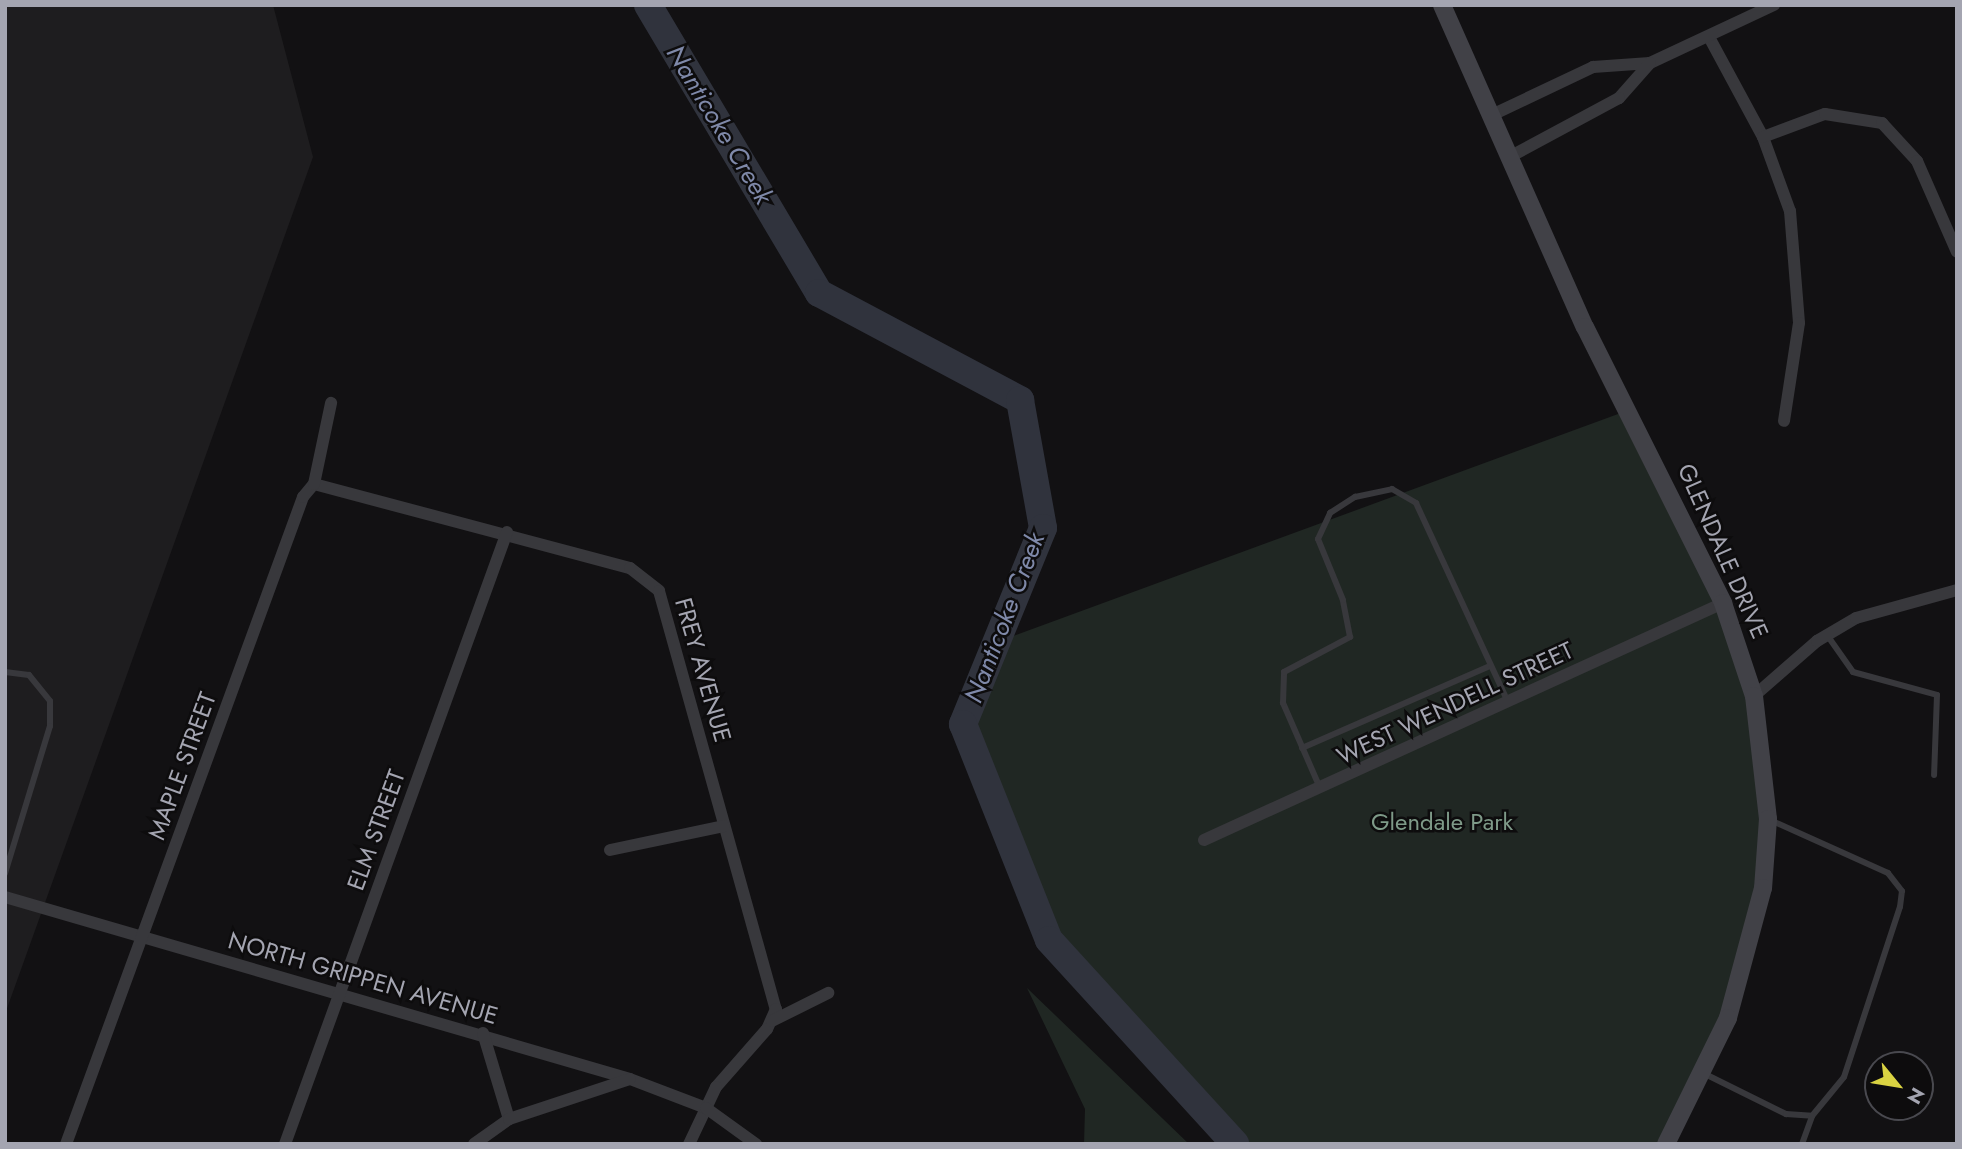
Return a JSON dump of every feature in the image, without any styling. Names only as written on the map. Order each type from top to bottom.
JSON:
[{"type":"street","name":"GLENDALE DRIVE","points":[[1442,5],[1513,155],[1586,327],[1723,603],[1754,696],[1768,819],[1751,948],[1703,1073],[1666,1144]]},
{"type":"street","points":[[1494,114],[1593,67],[1650,63],[1774,5]]},
{"type":"street","points":[[1709,37],[1763,137],[1790,211],[1799,284],[1784,421]]},
{"type":"street","points":[[1513,155],[1619,98],[1650,63]]},
{"type":"street","points":[[1763,137],[1825,114],[1882,123],[1917,161],[1957,252]]},
{"type":"street","name":"MAPLE STREET","points":[[66,1144],[303,497],[314,484],[331,403]]},
{"type":"street","name":"FREY AVENUE","points":[[314,484],[507,532],[630,568],[659,592],[774,997],[770,1025]]},
{"type":"street","name":"ELM STREET","points":[[285,1144],[507,532]]},
{"type":"street","points":[[1754,696],[1827,635],[1882,609],[1957,590]]},
{"type":"street","name":"WEST WENDELL STREET","points":[[1204,840],[1723,603]]},
{"type":"street","points":[[610,850],[724,826]]},
{"type":"street","name":"NORTH GRIPPEN AVENUE","points":[[5,897],[483,1033],[631,1079],[706,1108],[756,1144]]},
{"type":"street","points":[[689,1144],[706,1108],[770,1025],[828,993]]},
{"type":"street","points":[[483,1033],[509,1119]]},
{"type":"street","points":[[474,1144],[509,1119],[631,1079]]},
{"type":"lane","points":[[1320,788],[1283,704],[1284,672],[1350,637],[1343,600],[1318,539],[1330,513],[1355,497],[1392,489],[1416,503],[1507,702]]},
{"type":"lane","points":[[1827,635],[1853,672],[1937,695],[1934,775]]},
{"type":"lane","points":[[1302,748],[1490,666]]},
{"type":"lane","points":[[5,672],[29,675],[50,701],[50,726],[5,873]]},
{"type":"lane","points":[[1768,819],[1888,873],[1902,891],[1844,1077],[1812,1116],[1802,1144]]},
{"type":"lane","points":[[1703,1073],[1786,1114],[1812,1116]]},
{"type":"shaded area","points":[[5,5],[273,5],[313,157],[5,1014]]},
{"type":"green space","name":"Glendale Park","points":[[1629,410],[1742,651],[1768,819],[1751,948],[1666,1144],[1235,1144],[1049,940],[963,724],[997,642]]},
{"type":"green space","points":[[1027,988],[1189,1144],[1084,1144],[1085,1109]]},
{"type":"waterway","name":"Nanticoke Creek","points":[[648,5],[819,293],[1020,400],[1043,528],[963,724],[1049,940],[1235,1144]]}]
